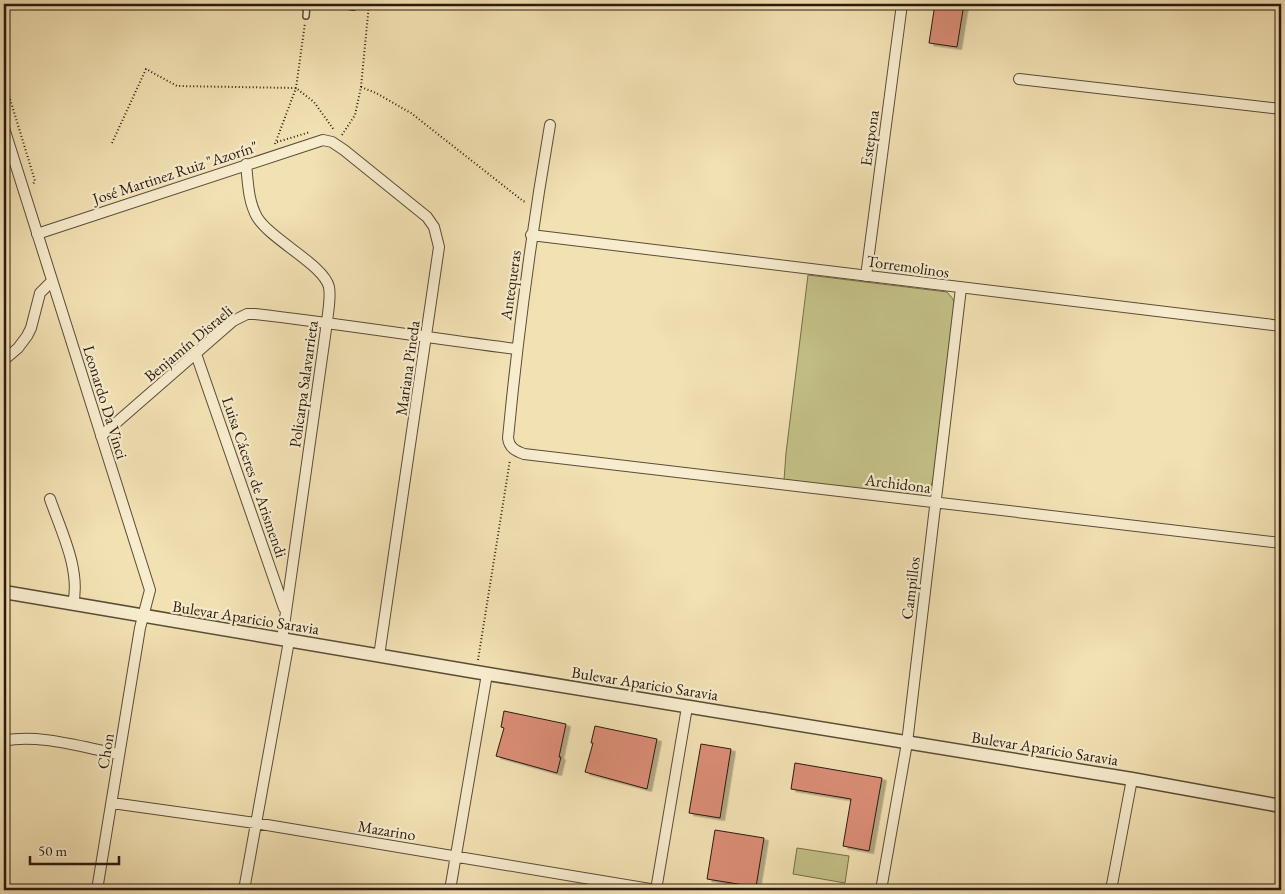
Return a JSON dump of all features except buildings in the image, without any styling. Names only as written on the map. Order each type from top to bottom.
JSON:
[{"type":"street","name":"Estepona","points":[[866,276],[902,4]]},
{"type":"street","points":[[1019,78],[1281,109]]},
{"type":"street","name":"Antequeras","points":[[512,448],[508,443],[508,438],[516,349],[531,235],[550,125]]},
{"type":"street","name":"Leonardo Da Vinci","points":[[4,128],[150,590],[143,617]]},
{"type":"street","name":"Mariana Pineda","points":[[323,140],[336,144],[427,217],[434,227],[439,247],[379,656]]},
{"type":"street","name":"José Martinez Ruiz \"Azorín\"","points":[[36,234],[323,140]]},
{"type":"street","name":"Policarpa Salavarrieta","points":[[244,890],[285,640],[286,611],[330,292],[322,274],[262,224],[256,215],[250,197],[246,164]]},
{"type":"street","name":"Torremolinos","points":[[531,235],[1281,326]]},
{"type":"street","points":[[4,360],[18,348],[27,336],[40,294],[52,281]]},
{"type":"street","name":"Campillos","points":[[882,890],[907,743],[961,288]]},
{"type":"street","name":"Benjamín Disraeli","points":[[101,436],[233,321],[246,314],[327,322],[427,338],[516,349]]},
{"type":"street","name":"Luisa Cáceres de Arismendi","points":[[196,354],[286,611]]},
{"type":"street","name":"Archidona","points":[[512,448],[524,454],[1281,543]]},
{"type":"street","points":[[50,499],[73,569],[76,589],[73,604]]},
{"type":"street","name":"Bulevar Aparicio Saravia","points":[[4,592],[143,617],[1132,779],[1281,806]]},
{"type":"street","name":"Chon","points":[[97,890],[143,617]]},
{"type":"street","points":[[450,890],[482,673]]},
{"type":"street","points":[[656,890],[687,706]]},
{"type":"street","points":[[4,741],[16,738],[38,739],[119,754]]},
{"type":"street","points":[[1111,890],[1132,779]]},
{"type":"street","name":"Mazarino","points":[[112,804],[255,823],[656,890]]},
{"type":"lane","points":[[306,16],[307,4]]},
{"type":"lane","points":[[336,4],[353,7]]},
{"type":"path","points":[[336,144],[355,115],[361,87],[370,4]]},
{"type":"path","points":[[270,156],[296,88],[306,16]]},
{"type":"path","points":[[112,143],[146,69],[177,86],[296,88],[314,102],[335,132]]},
{"type":"path","points":[[4,79],[34,180],[32,188],[25,197]]},
{"type":"path","points":[[361,87],[376,93],[410,113],[523,201],[536,205]]},
{"type":"path","points":[[482,673],[512,448]]},
{"type":"shaded area","points":[[808,275],[947,292],[953,299],[955,305],[933,480],[929,489],[922,494],[916,496],[784,480]]},
{"type":"shaded area","points":[[797,848],[849,856],[845,883],[793,874]]}]
